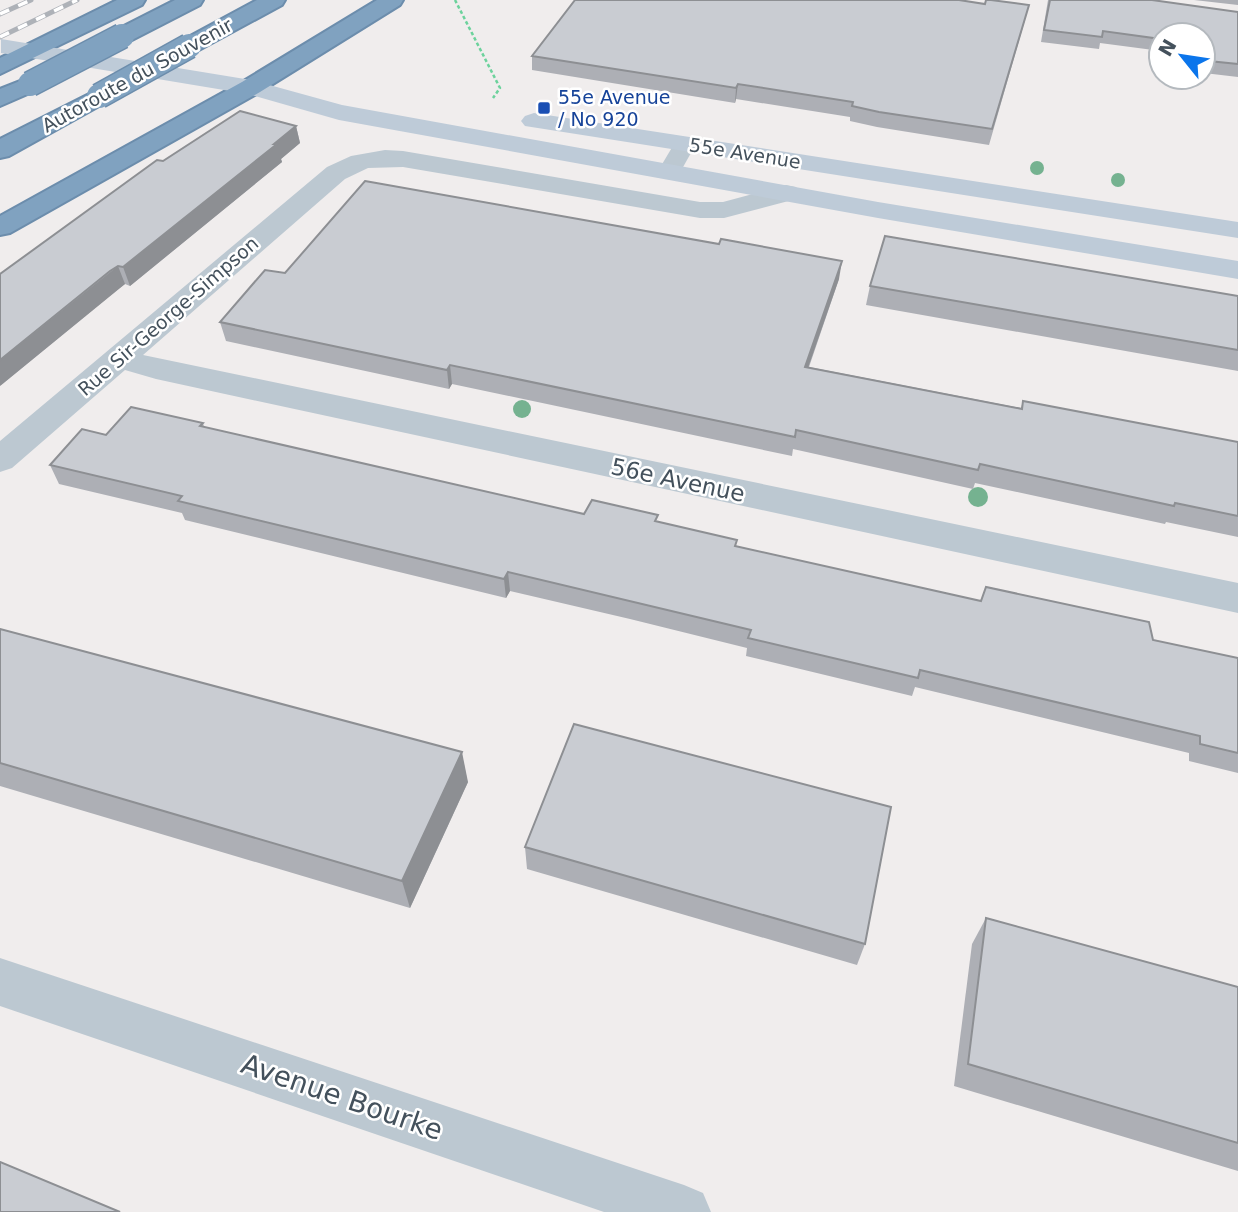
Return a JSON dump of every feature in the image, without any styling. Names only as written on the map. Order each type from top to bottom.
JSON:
[{"type":"highway","points":[[1,57],[33,51],[134,0]]},
{"type":"highway","name":"Autoroute du Souvenir","points":[[0,99],[192,0]]},
{"type":"highway","name":"Autoroute du Souvenir","points":[[0,150],[274,0]]},
{"type":"highway","points":[[0,227],[251,87],[392,0]]},
{"type":"street","name":"55e Avenue","points":[[33,51],[251,87],[357,93],[455,108]]},
{"type":"street","name":"55e Avenue","points":[[251,87],[339,112],[786,194],[1238,270]]},
{"type":"street","name":"55e Avenue","points":[[501,107],[685,144],[1238,230]]},
{"type":"street","name":"55e Avenue","points":[[336,173],[370,159],[403,159],[700,210],[724,210],[786,194]]},
{"type":"street","name":"Rue Sir-George-Simpson","points":[[0,460],[336,173]]},
{"type":"street","name":"56e Avenue","points":[[120,358],[156,369],[1238,598]]},
{"type":"street","name":"Avenue Bourke","points":[[0,982],[684,1212]]},
{"type":"lane","points":[[670,171],[685,144]]},
{"type":"path","points":[[455,0],[500,88],[501,107]]},
{"type":"building","points":[[575,0],[959,0],[985,4],[986,0],[991,0],[1029,5],[992,129],[879,112],[852,106],[853,102],[738,84],[736,88],[532,56]]},
{"type":"building","points":[[1050,0],[1152,0],[1238,12],[1238,64],[1217,62],[1217,21],[1147,21],[1147,37],[1103,31],[1102,37],[1044,30]]},
{"type":"building","points":[[240,111],[296,126],[123,267],[118,266],[110,271],[0,360],[0,274],[157,160],[163,161]]},
{"type":"building","points":[[365,181],[719,244],[721,239],[842,261],[805,367],[1022,409],[1023,401],[1238,442],[1238,516],[1175,503],[1174,506],[980,464],[978,470],[796,430],[795,437],[450,365],[447,370],[220,322],[265,270],[285,273]]},
{"type":"building","points":[[885,236],[1238,296],[1238,350],[870,286]]},
{"type":"building","points":[[131,407],[203,423],[200,426],[584,514],[592,500],[658,515],[655,521],[737,540],[735,546],[981,601],[986,587],[1149,622],[1153,640],[1238,658],[1238,753],[1200,744],[1200,736],[920,670],[918,678],[748,638],[751,630],[508,572],[504,579],[178,501],[182,496],[50,465],[82,429],[106,435]]},
{"type":"building","points":[[0,629],[462,752],[402,881],[0,763]]},
{"type":"building","points":[[574,724],[891,807],[865,944],[525,847]]},
{"type":"building","points":[[986,918],[1238,987],[1238,1143],[968,1064]]},
{"type":"building","points":[[0,1162],[120,1212],[0,1212]]},
{"type":"railway","points":[[0,14],[31,0]]},
{"type":"railway","points":[[0,37],[77,0]]},
{"type":"place","name":"55e Avenue / No 920","points":[[544,108]]}]
